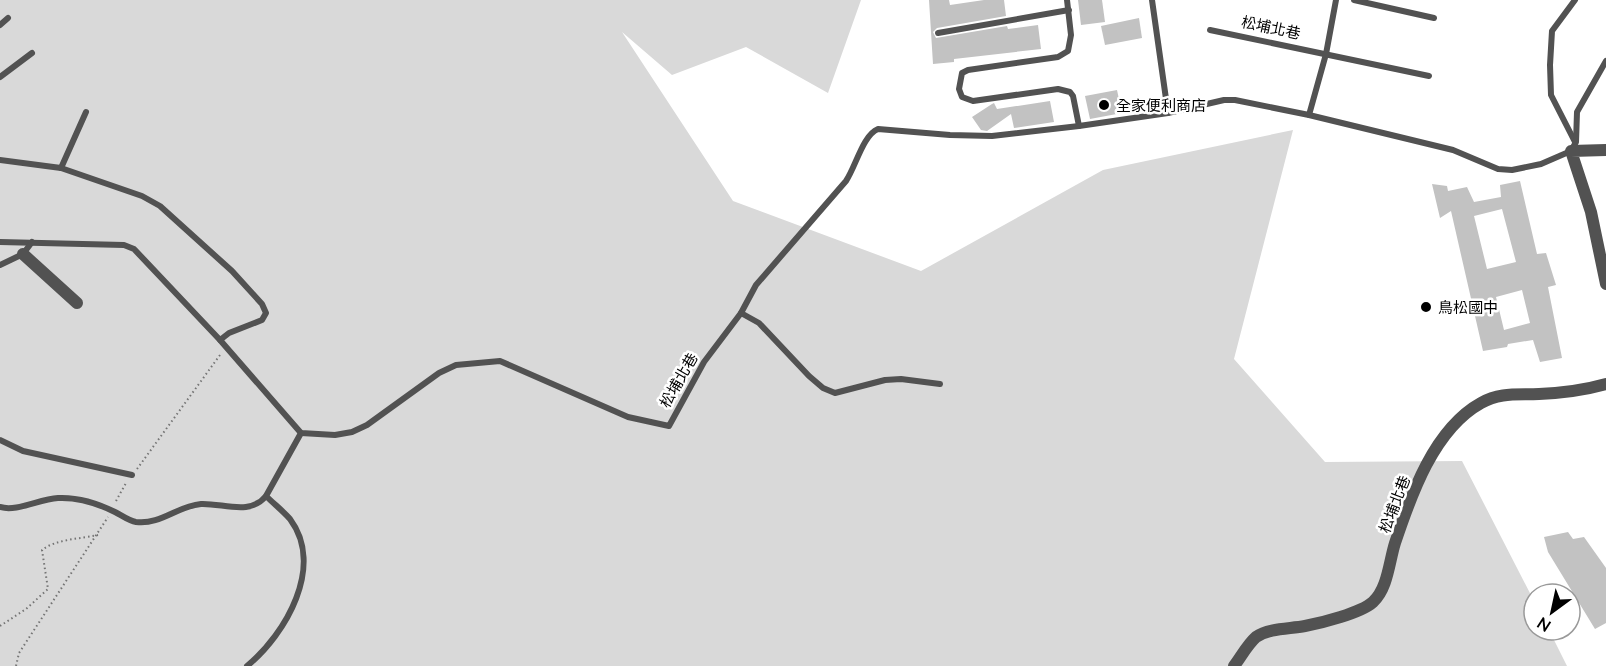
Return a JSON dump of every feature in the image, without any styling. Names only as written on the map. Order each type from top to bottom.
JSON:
[{"type":"street","name":"松埔北巷","points":[[1573,147],[1606,150]]},
{"type":"street","points":[[1573,147],[1591,212],[1606,284]]},
{"type":"street","points":[[22,254],[77,303]]},
{"type":"street","name":"松埔北巷","points":[[1234,666],[1248,646],[1266,632],[1306,626],[1362,609],[1372,603],[1384,582],[1396,543],[1425,468],[1457,422],[1481,403],[1508,393],[1539,394],[1606,384]]},
{"type":"lane","points":[[1067,0],[1070,10],[1071,35],[1068,51],[1058,57],[968,70],[962,74],[959,89],[962,97],[973,101],[1064,90],[1072,96],[1079,126]]},
{"type":"lane","points":[[1152,0],[1168,113]]},
{"type":"lane","points":[[1309,115],[1326,54],[1336,0]]},
{"type":"lane","points":[[1354,0],[1434,18]]},
{"type":"lane","points":[[1573,147],[1551,95],[1550,65],[1552,31],[1575,0]]},
{"type":"lane","points":[[938,33],[1070,10]]},
{"type":"lane","points":[[0,26],[8,18]]},
{"type":"lane","name":"松埔北巷","points":[[1210,30],[1429,76]]},
{"type":"lane","points":[[0,77],[32,53]]},
{"type":"lane","points":[[1573,147],[1577,112],[1606,61]]},
{"type":"lane","name":"松埔北巷","points":[[301,433],[335,435],[352,432],[367,425],[439,373],[456,365],[500,361],[628,417],[669,426],[704,362],[741,312],[756,285],[850,176],[872,131],[878,129],[992,136],[1168,113],[1224,100],[1235,100],[1309,115],[1453,150],[1498,169],[1512,170],[1541,164],[1573,147]]},
{"type":"lane","points":[[61,168],[86,112]]},
{"type":"lane","points":[[0,160],[61,168],[142,196],[160,206],[232,272],[262,304],[266,314],[262,320],[229,333],[220,340]]},
{"type":"lane","points":[[0,242],[124,245],[134,249],[220,340],[301,433],[262,502],[249,507],[201,504],[173,512],[160,520],[147,522],[134,522],[86,499],[57,498],[30,502],[16,509],[0,507]]},
{"type":"lane","points":[[0,265],[22,254],[32,242]]},
{"type":"lane","points":[[741,312],[759,323],[809,376],[824,388],[835,393],[893,379],[940,384]]},
{"type":"lane","points":[[0,440],[23,452],[132,475]]},
{"type":"lane","points":[[247,666],[269,644],[285,621],[299,588],[304,564],[301,544],[290,520],[266,496]]},
{"type":"path","points":[[16,666],[19,653],[98,535],[112,511],[121,488],[225,348]]},
{"type":"path","points":[[0,626],[26,609],[48,589],[42,550],[51,542],[98,535]]},
{"type":"shaded area","points":[[0,0],[861,0],[828,93],[746,47],[672,75],[622,32],[733,201],[921,271],[1103,170],[1293,130],[1234,359],[1325,462],[1462,461],[1524,582],[1522,582],[1522,642],[1555,642],[1567,666],[0,666]]},
{"type":"building","points":[[929,0],[949,0],[950,5],[984,0],[1004,0],[1006,16],[937,28],[933,32],[936,38],[1007,26],[1008,29],[1038,25],[1041,49],[954,59],[954,62],[933,64]]},
{"type":"building","points":[[1078,0],[1102,0],[1105,22],[1081,25]]},
{"type":"building","points":[[1139,18],[1142,38],[1105,45],[1101,26]]},
{"type":"building","name":"全家便利商店","points":[[1117,90],[1122,113],[1090,119],[1085,96]]},
{"type":"building","points":[[1050,101],[1054,122],[1014,128],[1011,114],[987,131],[981,130],[972,117],[994,103],[997,109]]},
{"type":"building","points":[[1520,181],[1537,254],[1546,253],[1556,285],[1548,287],[1562,358],[1540,362],[1533,340],[1483,351],[1451,211],[1440,218],[1432,184],[1447,186],[1448,191],[1467,187],[1474,202],[1501,197],[1500,185]],"holes":[[[1502,209],[1516,262],[1487,269],[1474,216]],[[1522,290],[1530,323],[1504,330],[1496,297]]]},
{"type":"building","points":[[1568,532],[1573,539],[1584,537],[1606,568],[1606,623],[1595,629],[1582,608],[1582,582],[1566,582],[1548,552],[1544,537]]},
{"type":"place","name":"全家便利商店","points":[[1104,105]]},
{"type":"place","name":"鳥松國中","points":[[1426,307]]}]
